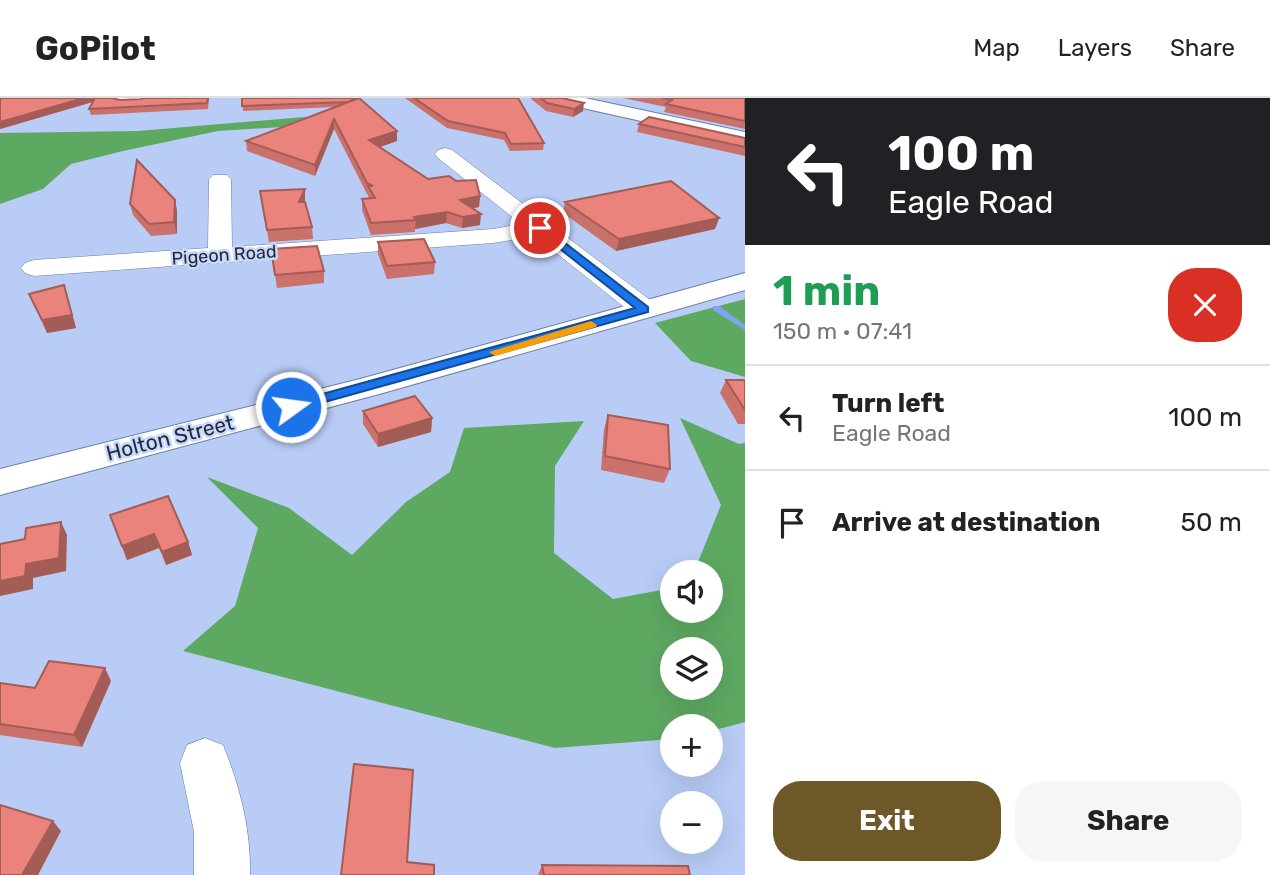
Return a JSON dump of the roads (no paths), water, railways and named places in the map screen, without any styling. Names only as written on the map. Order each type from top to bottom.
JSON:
[{"type":"street","points":[[114,98],[144,98]]},
{"type":"street","points":[[560,98],[745,138]]},
{"type":"street","points":[[446,154],[644,309]]},
{"type":"street","points":[[220,179],[220,255]]},
{"type":"street","name":"Pigeon Road","points":[[34,268],[493,236],[540,228]]},
{"type":"street","name":"Holton Street","points":[[0,482],[371,386],[745,281]]},
{"type":"street","points":[[205,763],[222,833],[222,875]]},
{"type":"waterway","points":[[716,308],[745,328]]}]
